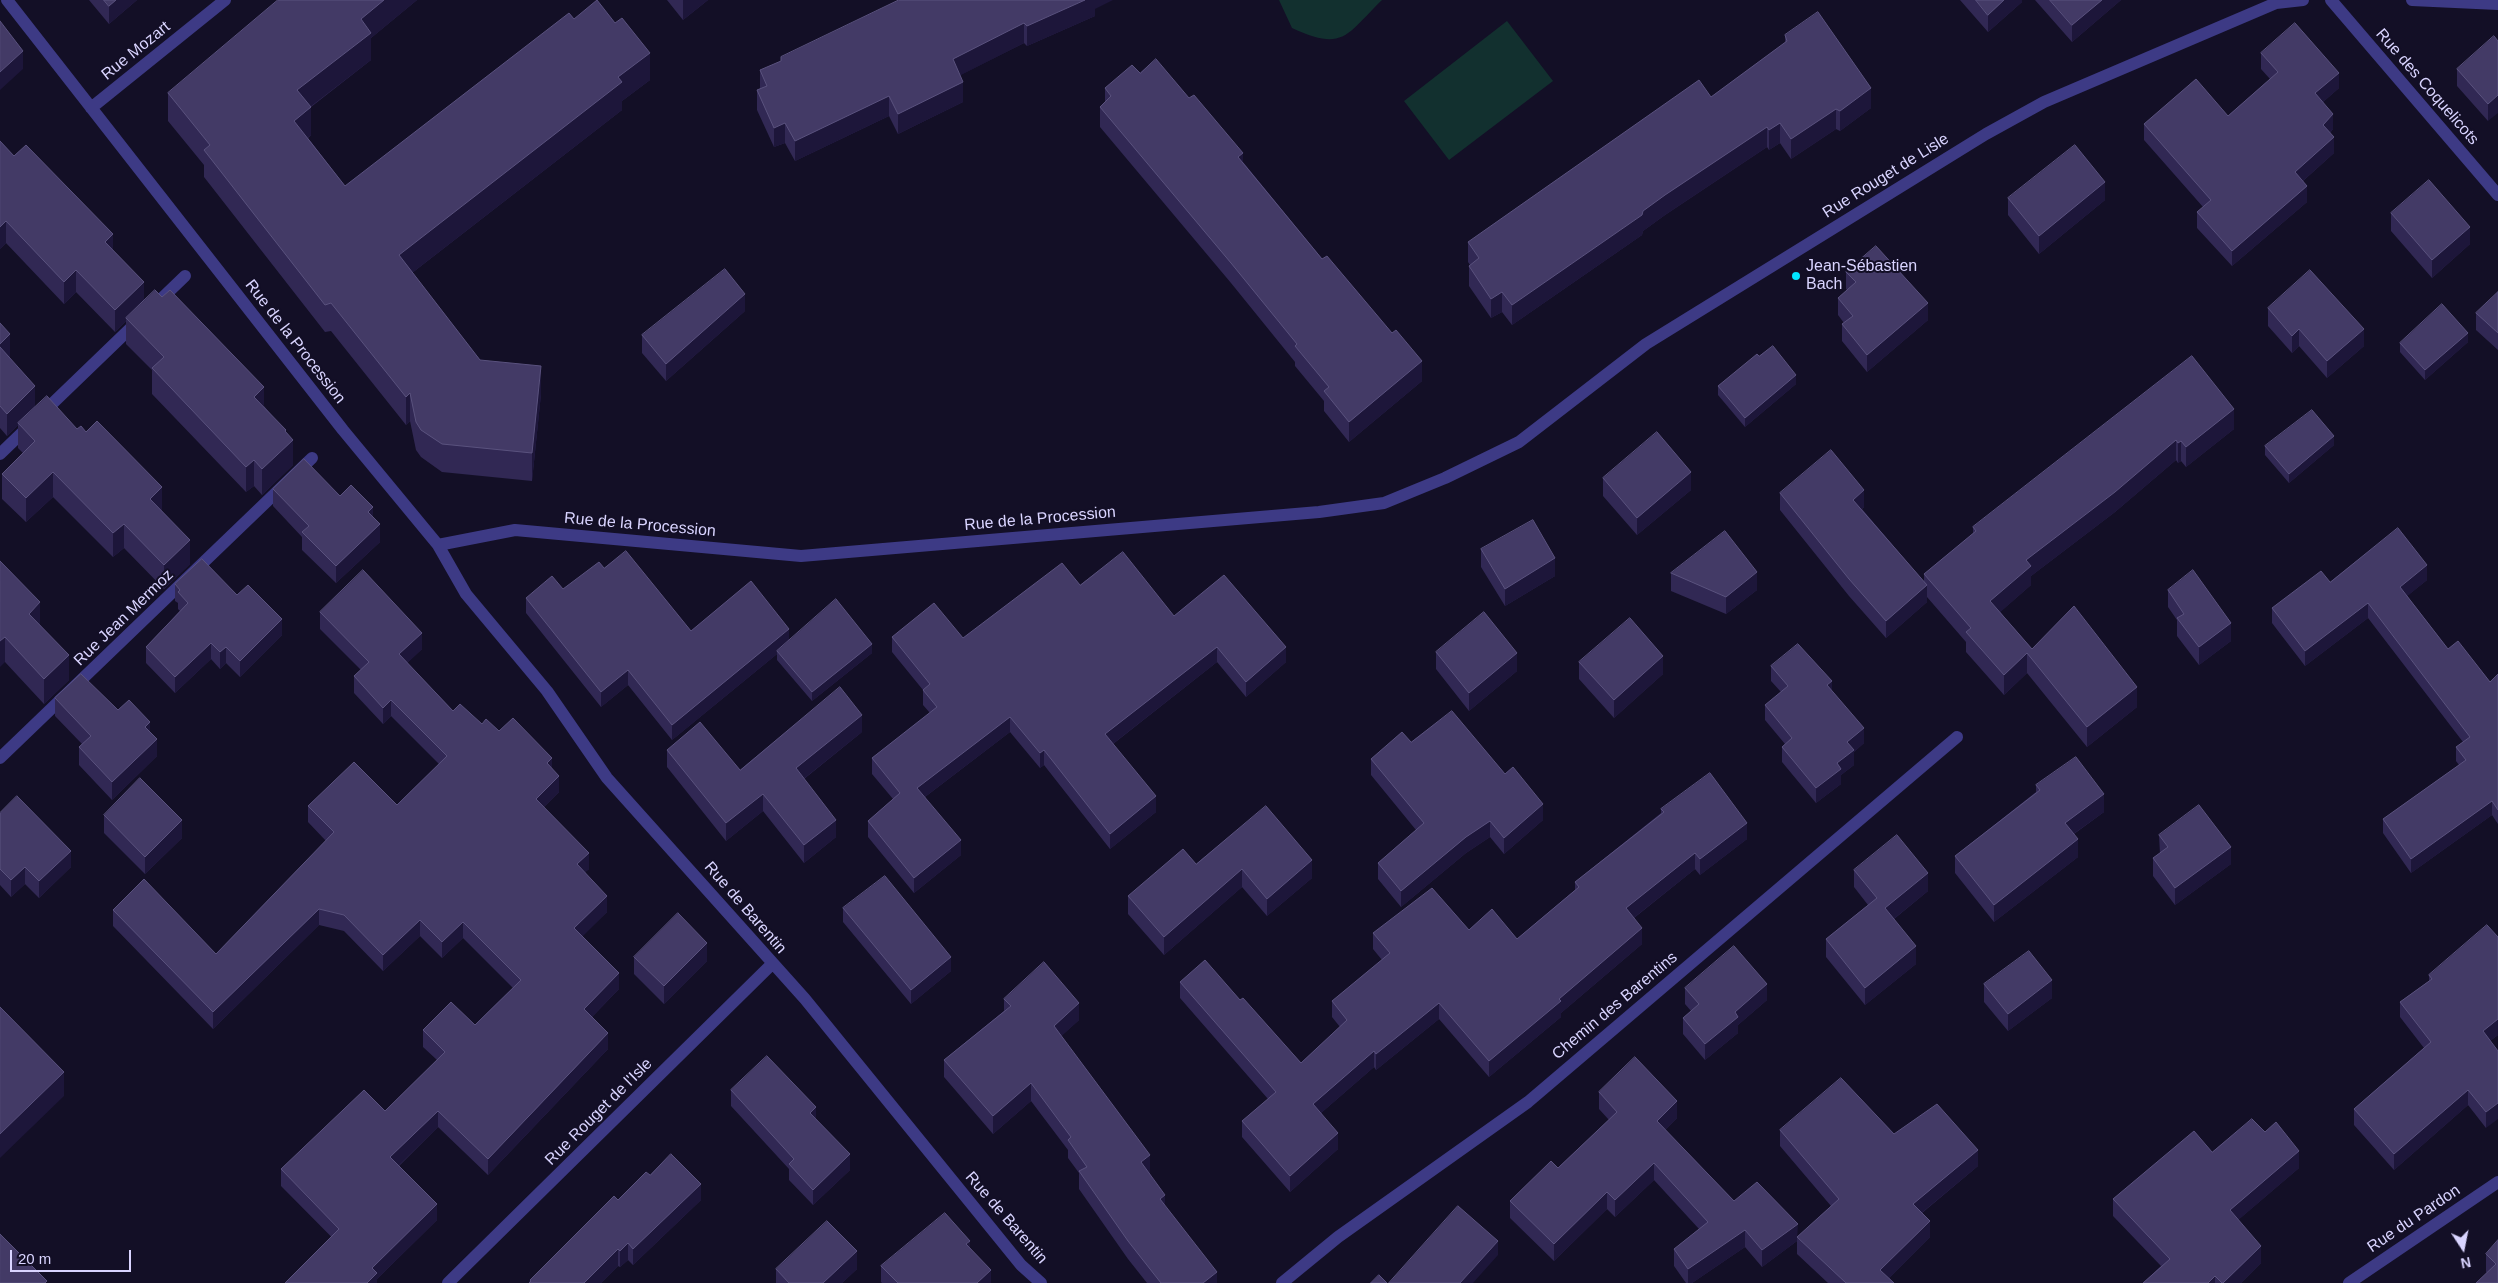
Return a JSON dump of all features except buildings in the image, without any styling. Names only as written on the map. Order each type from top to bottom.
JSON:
[{"type":"street","name":"Rue de la Procession","points":[[6,0],[343,430],[438,544],[515,530],[801,556],[1319,512],[1384,503],[1445,478],[1519,442]]},
{"type":"street","name":"Rue Mozart","points":[[91,108],[224,0]]},
{"type":"street","name":"Rue Rouget de Lisle","points":[[1519,442],[1646,344],[1986,134],[2044,102],[2276,3],[2304,0]]},
{"type":"street","name":"Rue des Coquelicots","points":[[2331,0],[2498,195]]},
{"type":"street","points":[[2412,0],[2498,4]]},
{"type":"street","points":[[0,454],[185,276]]},
{"type":"street","name":"Rue Jean Mermoz","points":[[0,758],[312,458]]},
{"type":"street","name":"Rue de Barentin","points":[[438,544],[466,594],[547,691],[607,778],[805,999],[1021,1265],[1042,1283]]},
{"type":"street","name":"Chemin des Barentins","points":[[1282,1283],[1338,1237],[1528,1102],[1957,737]]},
{"type":"street","name":"Rue Rouget de l'Isle","points":[[448,1283],[772,964]]},
{"type":"street","name":"Rue du Pardon","points":[[2349,1283],[2498,1182]]},
{"type":"green space","points":[[1279,0],[1382,0],[1351,31],[1334,39],[1323,39],[1292,28]]},
{"type":"green space","points":[[1507,21],[1553,81],[1449,160],[1404,101]]},
{"type":"place","name":"Jean-Sébastien Bach","points":[[1796,276]]}]
